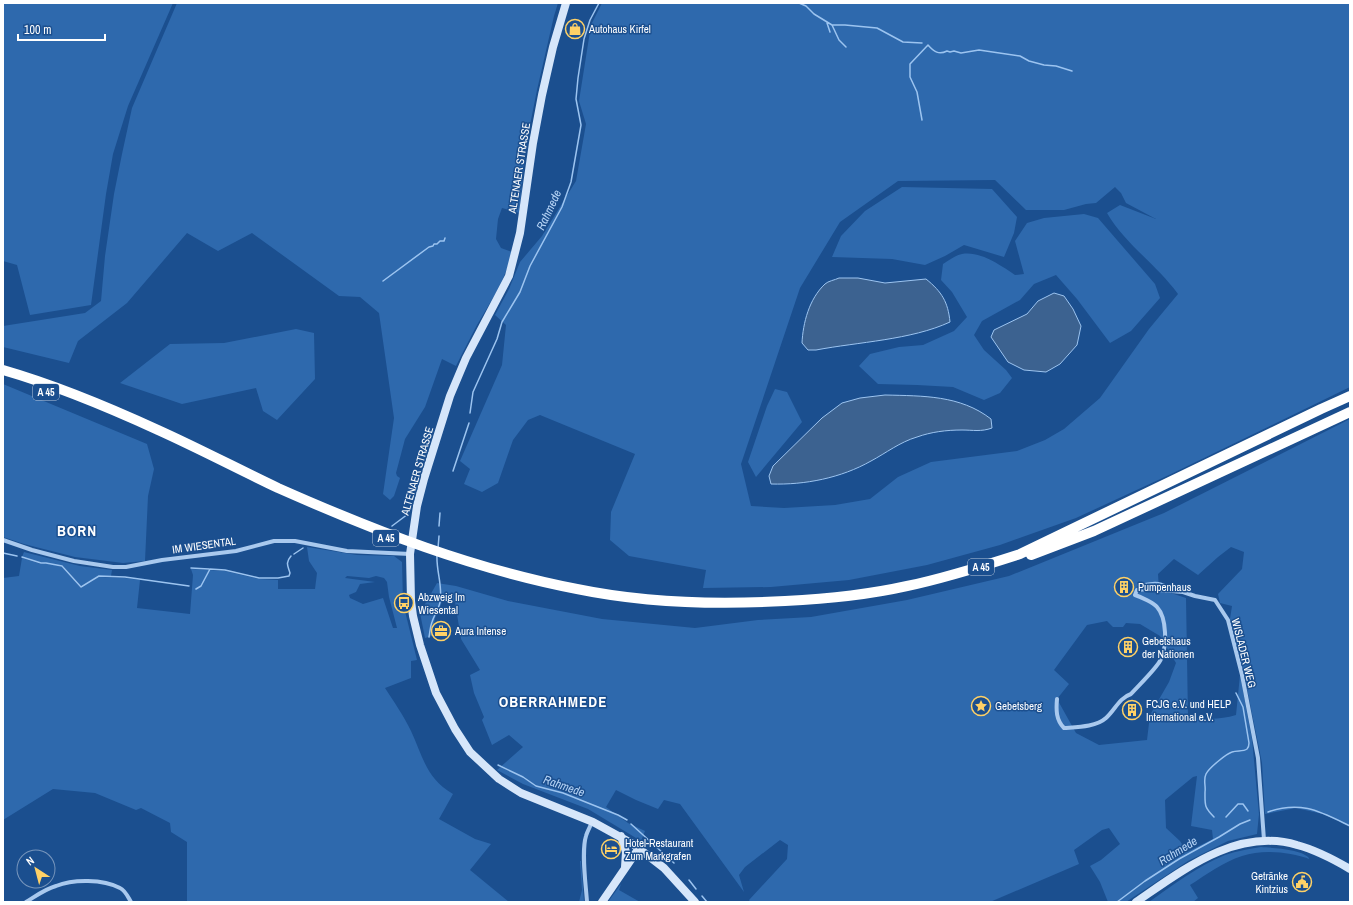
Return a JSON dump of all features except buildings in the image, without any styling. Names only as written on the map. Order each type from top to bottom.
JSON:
[{"type":"highway","name":"A 45","points":[[3,370],[93,402],[159,430],[270,490],[366,530],[445,559],[515,579],[620,600],[685,606],[730,608],[811,604],[862,598],[958,579],[1004,565],[1094,531],[1350,412]]},
{"type":"highway","name":"A 45","points":[[3,376],[89,407],[205,456]]},
{"type":"highway","name":"A 45","points":[[577,592],[688,602],[729,603],[813,600],[905,587],[971,570],[1020,554],[1307,415],[1350,396]]},
{"type":"main road","name":"ALTENAER STRASSE","points":[[566,3],[553,47],[542,95],[533,143],[520,233],[509,276],[466,358],[450,396],[417,506],[410,554],[411,601],[416,632],[433,684],[441,703],[470,752],[498,779],[521,793],[593,822],[622,836],[664,868],[695,902]]},
{"type":"main road","points":[[622,836],[626,852],[625,867]]},
{"type":"main road","points":[[1136,902],[1180,872],[1204,858],[1233,846],[1264,840],[1296,844],[1350,869]]},
{"type":"main road","points":[[602,902],[639,848]]},
{"type":"street","name":"IM WIESENTAL","points":[[3,540],[32,550],[74,561],[126,567],[162,560],[236,551],[274,541],[295,541],[347,551],[410,554]]},
{"type":"street","name":"WISLADER WEG","points":[[1057,699],[1056,708],[1059,723],[1064,728],[1093,724],[1105,719],[1124,696],[1130,694],[1161,659],[1166,637],[1162,618],[1157,607],[1140,596],[1135,595],[1137,590],[1148,589],[1183,592],[1215,600],[1228,620],[1242,674],[1258,758],[1264,840]]},
{"type":"street","points":[[587,902],[584,859],[585,845],[586,837],[593,822]]},
{"type":"street","points":[[26,902],[47,889],[72,881],[100,882],[120,888],[128,896],[130,902]]},
{"type":"shaded area","points":[[3,3],[173,3],[128,106],[113,154],[91,305],[30,315],[17,265],[3,261]]},
{"type":"shaded area","points":[[177,3],[558,3],[537,90],[527,140],[519,213],[502,208],[498,219],[496,239],[501,248],[512,252],[506,271],[498,290],[477,325],[456,366],[442,359],[425,407],[405,439],[396,473],[400,478],[394,496],[390,500],[383,494],[394,418],[379,313],[360,297],[339,296],[252,233],[218,251],[187,233],[127,303],[78,341],[69,363],[3,347],[3,326],[85,313],[101,301],[105,256],[114,194],[132,108]]},
{"type":"shaded area","points":[[602,3],[1350,3],[1350,387],[1169,475],[1076,518],[1000,545],[927,565],[849,580],[771,587],[703,588],[706,570],[629,556],[610,540],[611,512],[635,454],[540,415],[528,420],[513,440],[498,483],[482,492],[464,484],[470,469],[460,461],[502,365],[506,325],[495,315],[509,289],[520,262],[542,236],[576,181],[586,124],[579,101],[591,25]],"holes":[[[995,180],[1026,210],[1064,210],[1096,203],[1115,187],[1121,193],[1126,203],[1156,219],[1120,205],[1107,213],[1123,235],[1161,273],[1178,294],[1149,329],[1100,398],[1064,429],[1045,440],[1017,451],[931,462],[898,477],[870,499],[835,505],[784,508],[751,506],[741,464],[800,288],[840,222],[898,181]]]},
{"type":"shaded area","points":[[902,187],[992,189],[1017,217],[1014,233],[1004,257],[964,245],[925,265],[892,259],[832,257],[841,236],[865,211]]},
{"type":"shaded area","points":[[1084,214],[1098,218],[1155,284],[1160,298],[1131,331],[1110,343],[1077,299],[1056,275],[1034,284],[1020,300],[982,321],[974,335],[984,350],[1006,370],[1012,378],[1000,393],[984,400],[953,387],[878,384],[859,366],[870,354],[899,347],[923,345],[954,331],[967,317],[952,292],[941,280],[943,264],[962,254],[969,254],[990,260],[1015,275],[1024,274],[1015,241],[1027,223],[1044,218]]},
{"type":"shaded area","points":[[839,278],[858,278],[885,283],[926,279],[936,288],[946,303],[950,322],[919,333],[902,337],[808,350],[802,343],[805,319],[811,304],[819,290],[825,284]]},
{"type":"shaded area","points":[[1054,293],[1064,296],[1073,309],[1081,326],[1077,345],[1060,364],[1046,372],[1024,370],[1008,362],[991,337],[994,330],[1027,314],[1038,301]]},
{"type":"shaded area","points":[[296,329],[314,333],[315,379],[277,420],[263,411],[256,388],[182,404],[120,383],[170,344],[224,343]]},
{"type":"shaded area","points":[[3,384],[147,444],[154,469],[148,496],[145,561],[123,563],[75,557],[3,537]]},
{"type":"shaded area","points":[[775,389],[787,392],[802,422],[756,477],[748,462],[767,406]]},
{"type":"shaded area","points":[[885,395],[941,398],[967,405],[991,419],[992,428],[981,430],[944,431],[928,434],[911,439],[848,472],[810,482],[771,484],[769,476],[773,466],[822,418],[842,403],[860,398]]},
{"type":"shaded area","points":[[1350,419],[1350,826],[1323,814],[1296,808],[1265,814],[1262,763],[1244,674],[1230,619],[1232,606],[1220,603],[1218,594],[1242,569],[1244,552],[1231,547],[1198,575],[1174,559],[1158,574],[1159,589],[1186,598],[1188,717],[1212,719],[1236,715],[1240,675],[1252,739],[1259,814],[1257,834],[1228,841],[1188,861],[1126,902],[1108,902],[1100,882],[1090,866],[1101,860],[1120,844],[1109,828],[1102,830],[1074,850],[1079,864],[990,902],[750,902],[749,900],[787,859],[788,845],[780,840],[745,867],[739,875],[744,892],[680,804],[664,800],[658,809],[616,790],[606,807],[628,823],[645,831],[641,841],[588,809],[523,784],[497,770],[523,747],[509,735],[492,745],[482,720],[484,717],[474,693],[470,675],[480,670],[461,639],[455,602],[442,601],[435,618],[432,636],[425,638],[420,613],[437,583],[456,586],[508,601],[602,619],[695,628],[758,620],[811,617],[907,600],[1009,576],[1164,513]],"holes":[[[1107,621],[1113,627],[1123,627],[1126,623],[1140,624],[1160,636],[1176,663],[1169,682],[1150,715],[1147,740],[1099,745],[1076,733],[1057,699],[1069,684],[1054,670],[1087,625]],[[1197,776],[1191,826],[1212,830],[1213,839],[1187,852],[1180,841],[1166,828],[1165,800],[1193,777]]]},
{"type":"shaded area","points":[[307,547],[357,555],[394,556],[402,562],[403,603],[417,660],[411,661],[411,678],[385,688],[408,725],[422,758],[431,774],[444,788],[453,794],[439,819],[475,839],[491,844],[470,870],[509,902],[187,902],[187,842],[171,832],[170,823],[141,808],[136,810],[95,793],[53,789],[3,820],[3,578],[19,576],[22,558],[41,564],[46,563],[62,567],[81,588],[99,577],[140,580],[137,608],[190,614],[193,575],[191,569],[225,571],[259,579],[278,580],[278,589],[315,589],[317,573],[309,561]],"holes":[[[347,576],[369,578],[376,576],[384,578],[387,582],[389,597],[397,628],[393,628],[383,598],[363,604],[350,598],[349,595],[356,592],[360,584],[375,582],[345,578]]]},
{"type":"shaded area","points":[[24,552],[80,566],[112,570],[111,576],[98,576],[81,586],[63,566],[41,563],[22,557]]},
{"type":"shaded area","points":[[1261,847],[1295,851],[1310,859],[1276,852],[1242,856],[1215,869],[1190,885],[1198,898],[1193,902],[1149,902],[1186,876],[1215,859],[1234,852]]},
{"type":"shaded area","points":[[580,861],[584,902],[579,902],[582,890]]},
{"type":"shaded area","points":[[621,884],[619,890],[640,902],[608,902]]},
{"type":"waterway","name":"Rahmede","points":[[470,413],[473,392],[497,339],[502,322],[520,292],[530,266],[562,207],[571,182],[581,125],[576,99],[584,39],[590,20],[599,3]]},
{"type":"waterway","points":[[799,3],[806,6],[814,14],[832,25],[877,28],[903,42],[922,43]]},
{"type":"waterway","points":[[827,23],[830,32]]},
{"type":"waterway","points":[[832,25],[839,40],[846,47]]},
{"type":"waterway","points":[[922,120],[917,92],[910,77],[910,64],[928,45],[939,53],[947,51],[961,53],[979,50],[1020,56],[1029,61],[1044,65],[1056,66],[1072,71]]},
{"type":"waterway","points":[[383,281],[429,247],[440,241],[444,241],[445,238]]},
{"type":"waterway","name":"Rahmede","points":[[453,471],[469,423]]},
{"type":"waterway","name":"Rahmede","points":[[439,526],[440,513]]},
{"type":"waterway","points":[[392,526],[408,514]]},
{"type":"waterway","name":"Rahmede","points":[[438,548],[439,536]]},
{"type":"waterway","points":[[294,554],[303,548]]},
{"type":"waterway","points":[[3,553],[17,556]]},
{"type":"waterway","name":"Rahmede","points":[[429,637],[431,624],[439,607],[441,596],[437,555]]},
{"type":"waterway","points":[[196,589],[201,586],[210,569],[225,570],[259,578],[278,578],[289,576],[290,573],[288,563],[291,556]]},
{"type":"waterway","points":[[22,557],[41,563],[62,566],[81,587],[99,576],[125,577],[189,586]]},
{"type":"waterway","points":[[191,568],[209,569]]},
{"type":"waterway","points":[[1138,585],[1160,583],[1167,586]]},
{"type":"waterway","points":[[1214,817],[1208,811],[1205,803],[1205,776],[1208,771],[1226,755],[1234,751],[1245,750],[1249,746],[1243,707],[1236,693]]},
{"type":"waterway","name":"Rahmede","points":[[498,765],[523,777],[536,786],[563,793],[627,820]]},
{"type":"waterway","points":[[1226,817],[1238,804],[1243,804],[1248,811]]},
{"type":"waterway","name":"Rahmede","points":[[1268,812],[1291,807],[1301,807],[1320,812],[1350,826]]},
{"type":"waterway","name":"Rahmede","points":[[1117,902],[1145,881],[1179,859],[1240,824],[1250,820]]},
{"type":"waterway","name":"Rahmede","points":[[631,824],[674,863]]},
{"type":"waterway","name":"Rahmede","points":[[689,880],[696,889]]},
{"type":"waterway","name":"Rahmede","points":[[702,896],[707,902]]},
{"type":"place","name":"Autohaus Kirfel","points":[[575,29]]},
{"type":"place","name":"Pumpenhaus","points":[[1124,587]]},
{"type":"place","name":"Abzweig Im Wiesental","points":[[404,603]]},
{"type":"place","name":"Aura Intense","points":[[441,631]]},
{"type":"place","name":"Gebetshaus der Nationen","points":[[1128,647]]},
{"type":"place","name":"Gebetsberg","points":[[981,706]]},
{"type":"place","name":"FCJG e.V. und HELP International e.V.","points":[[1132,710]]},
{"type":"place","name":"Hotel-Restaurant Zum Markgrafen","points":[[611,849]]},
{"type":"place","name":"Getränke Kintzius","points":[[1302,882]]},
{"type":"district","name":"BORN","points":[[77,530]]},
{"type":"district","name":"OBERRAHMEDE","points":[[553,701]]}]
